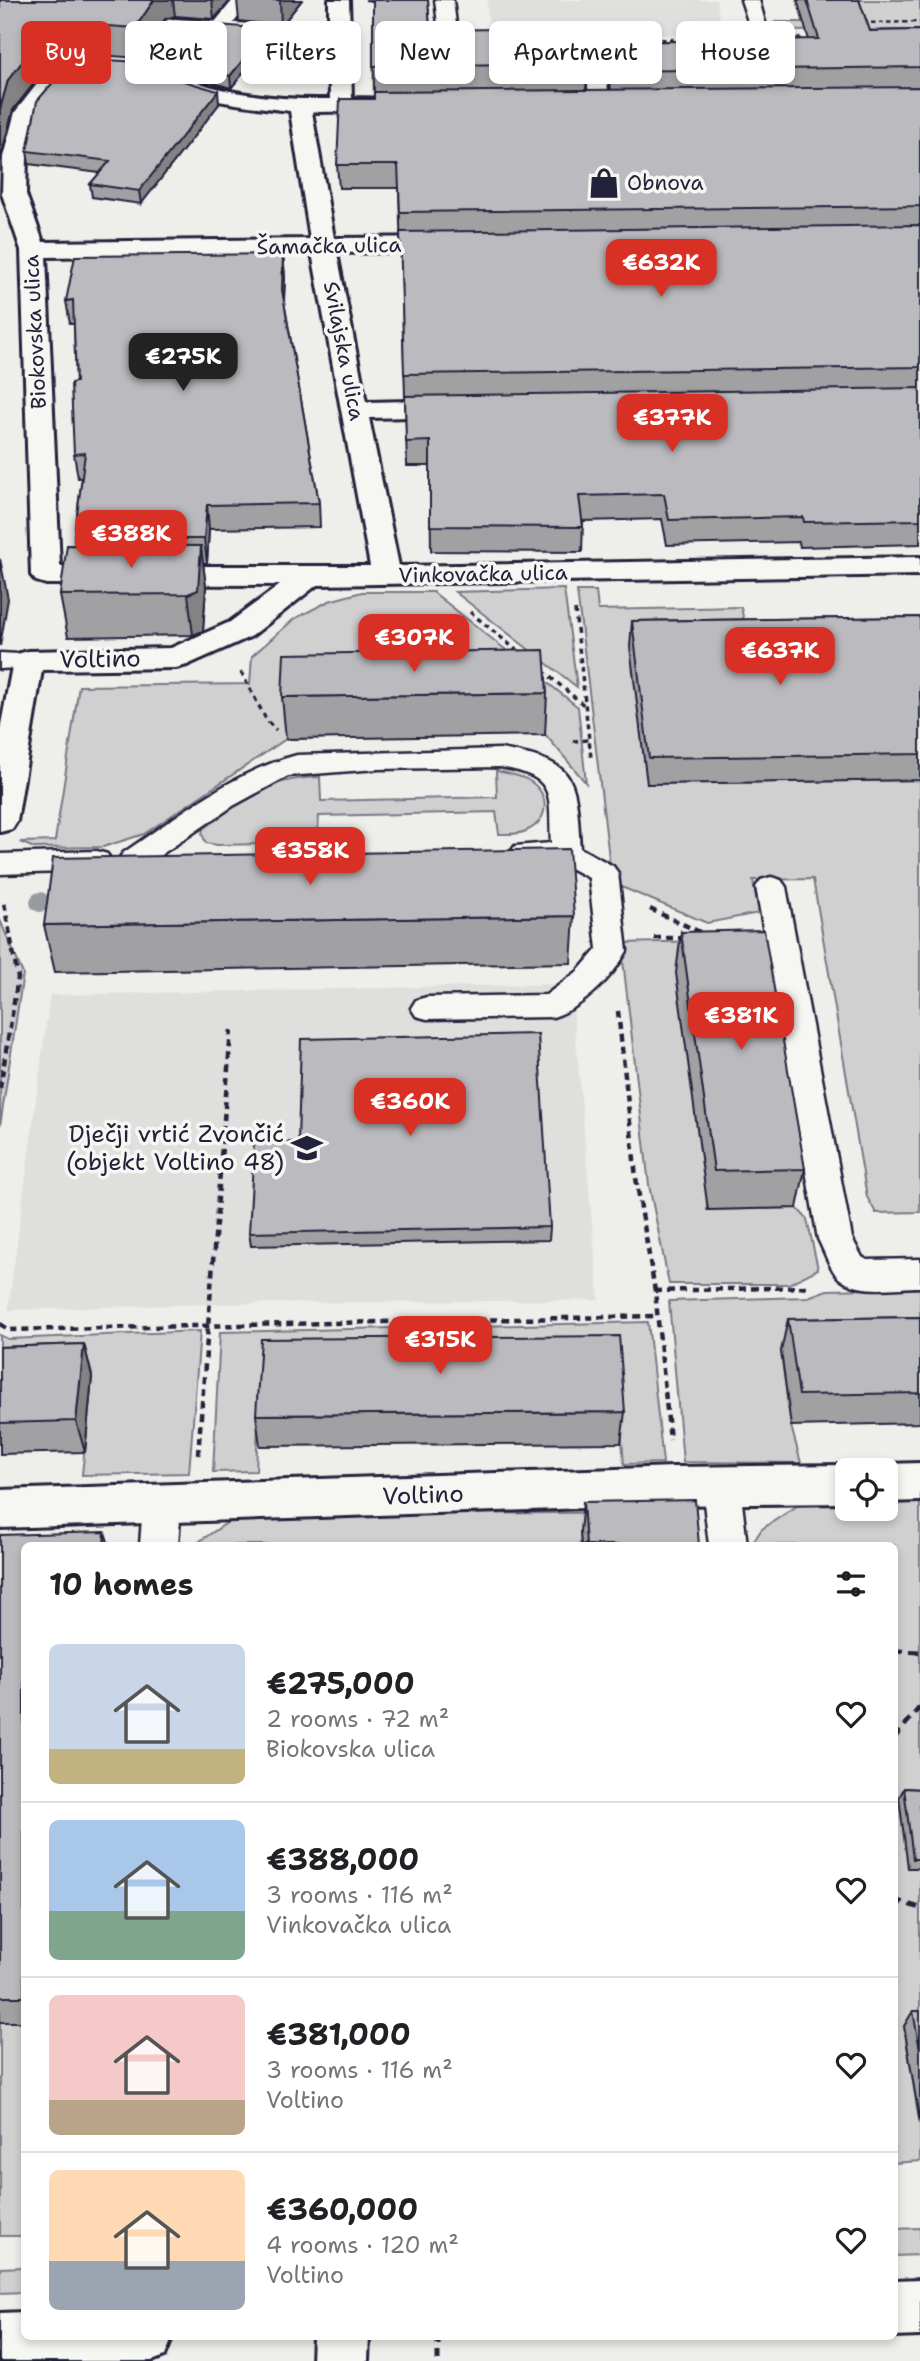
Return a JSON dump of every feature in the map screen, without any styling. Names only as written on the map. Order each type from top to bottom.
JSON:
[{"type":"street","points":[[339,0],[339,21]]},
{"type":"street","name":"Biokovska ulica","points":[[46,575],[33,250],[14,194],[15,157],[26,112],[52,84]]},
{"type":"street","points":[[179,84],[204,93],[300,106],[409,104]]},
{"type":"street","points":[[340,84],[341,104]]},
{"type":"street","points":[[573,104],[627,104]]},
{"type":"street","name":"Svilajska ulica","points":[[300,106],[323,246],[386,575]]},
{"type":"street","name":"Šamačka ulica","points":[[33,250],[484,244]]},
{"type":"street","points":[[356,410],[480,408]]},
{"type":"street","name":"Vinkovačka ulica","points":[[46,575],[310,576],[920,566]]},
{"type":"street","name":"Voltino","points":[[0,821],[14,661],[176,658],[242,629],[310,576]]},
{"type":"street","points":[[898,1483],[920,1482]]},
{"type":"street","name":"Voltino","points":[[0,1509],[674,1486],[835,1484]]},
{"type":"street","points":[[898,2309],[920,2308]]},
{"type":"street","points":[[0,2341],[29,2340]]},
{"type":"street","points":[[340,2361],[341,2340]]},
{"type":"lane","points":[[225,21],[243,0]]},
{"type":"lane","points":[[444,0],[447,21]]},
{"type":"lane","points":[[750,0],[756,21]]},
{"type":"lane","points":[[598,84],[600,104]]},
{"type":"lane","points":[[133,860],[223,799],[278,769],[298,764],[500,758],[534,764],[554,776],[563,794],[566,853]]},
{"type":"lane","points":[[427,1008],[553,1006],[589,979],[612,945],[603,873],[566,853],[496,854]]},
{"type":"lane","points":[[0,864],[175,860]]},
{"type":"lane","points":[[771,887],[835,1239],[850,1267],[863,1273],[920,1273]]},
{"type":"lane","points":[[747,939],[780,940]]},
{"type":"lane","points":[[721,1486],[728,1542]]},
{"type":"lane","points":[[160,1542],[178,1503]]},
{"type":"path","points":[[859,23],[920,22]]},
{"type":"path","points":[[795,37],[811,42]]},
{"type":"path","points":[[574,601],[592,767]]},
{"type":"path","points":[[463,606],[524,656]]},
{"type":"path","points":[[534,664],[585,706]]},
{"type":"path","points":[[251,687],[267,721],[281,735]]},
{"type":"path","points":[[605,888],[713,937],[700,937]]},
{"type":"path","points":[[0,1088],[18,978],[3,897]]},
{"type":"path","points":[[674,1486],[655,1291],[636,1178],[612,945],[688,938]]},
{"type":"path","points":[[178,1503],[208,1325],[231,1030]]},
{"type":"path","points":[[655,1291],[806,1287],[850,1267]]},
{"type":"path","points":[[0,1324],[10,1330],[657,1316]]},
{"type":"path","points":[[898,1651],[920,1652]]},
{"type":"path","points":[[898,1733],[920,1707]]},
{"type":"path","points":[[898,1901],[920,1908]]},
{"type":"path","points":[[438,2340],[438,2361]]},
{"type":"shaded area","points":[[487,0],[716,0],[720,21],[676,21],[676,35],[662,35],[662,21],[489,21],[489,37]]},
{"type":"shaded area","points":[[848,0],[920,0],[920,30],[795,31],[795,22],[855,22]]},
{"type":"shaded area","points":[[564,589],[577,687],[455,592]]},
{"type":"shaded area","points":[[577,591],[596,591],[598,610],[741,607],[749,646],[647,784],[920,780],[920,1212],[876,1213],[867,1197],[813,879],[753,880],[759,913],[707,923],[612,883]]},
{"type":"shaded area","points":[[362,592],[433,592],[578,707],[586,783],[545,734],[286,739],[144,834],[103,847],[34,848],[20,842],[55,841],[79,686],[250,684],[252,656],[294,619],[329,601]]},
{"type":"shaded area","points":[[496,771],[524,778],[541,792],[545,807],[543,814],[540,821],[526,831],[499,834],[496,812],[319,816],[317,843],[217,845],[206,843],[202,834],[203,829],[244,800],[285,781],[320,777],[321,801],[497,797]]},
{"type":"shaded area","points":[[0,920],[23,974],[0,1126]]},
{"type":"shaded area","points":[[705,941],[707,1210],[797,1208],[807,1219],[818,1269],[789,1284],[669,1284],[649,1185],[621,943]]},
{"type":"shaded area","name":"Dječji vrtić Zvončić (objekt Voltino 48)","points":[[571,984],[599,1300],[209,1304],[8,1310],[50,995]]},
{"type":"shaded area","points":[[920,1288],[920,1348],[781,1351],[791,1426],[801,1463],[683,1462],[669,1301],[808,1297],[827,1290]]},
{"type":"shaded area","points":[[648,1322],[663,1463],[624,1464],[616,1367],[260,1375],[256,1471],[213,1472],[220,1332]]},
{"type":"shaded area","points":[[200,1331],[189,1473],[82,1475],[92,1376],[0,1378],[0,1335],[8,1339]]},
{"type":"shaded area","points":[[920,1501],[920,2026],[904,2027],[920,2124],[920,2161],[898,2163],[898,1542],[753,1542],[762,1529],[797,1506],[835,1504],[835,1521],[898,1521],[898,1502]]},
{"type":"shaded area","points":[[663,1512],[580,1532],[581,1542],[200,1542],[237,1516]]},
{"type":"shaded area","points":[[0,2022],[21,2022],[21,2236],[0,2236]]},
{"type":"shaded area","points":[[920,2228],[920,2255],[898,2256],[898,2229]]},
{"type":"shaded area","points":[[21,2267],[21,2292],[0,2293],[0,2268]]},
{"type":"building","points":[[0,0],[154,0],[140,21],[125,21],[125,27],[111,26],[111,21],[21,21],[21,63],[8,80],[0,109]]},
{"type":"building","points":[[373,0],[428,0],[429,21],[375,21],[373,66]]},
{"type":"building","points":[[807,0],[859,0],[870,31],[920,30],[920,67],[795,69],[795,39],[819,39]]},
{"type":"building","points":[[227,26],[241,27],[241,62],[230,76],[227,75]]},
{"type":"building","points":[[475,29],[489,29],[489,64],[475,65]]},
{"type":"building","points":[[662,41],[676,41],[676,70],[662,70]]},
{"type":"building","points":[[111,60],[125,61],[125,84],[194,84],[218,91],[139,191],[90,184],[110,161],[27,151],[37,101],[52,84],[111,84]]},
{"type":"building","points":[[920,87],[920,206],[400,212],[398,165],[337,165],[340,99],[374,99],[374,92]]},
{"type":"building","points":[[920,225],[920,367],[404,374],[400,232]]},
{"type":"building","points":[[283,254],[282,290],[319,503],[207,505],[204,539],[74,539],[85,453],[74,454],[71,383],[76,382],[73,300],[66,301],[75,256]]},
{"type":"building","points":[[920,388],[920,520],[804,522],[803,517],[669,520],[664,494],[579,496],[583,527],[430,526],[430,441],[406,442],[405,396]]},
{"type":"building","points":[[67,545],[201,546],[198,590],[188,594],[60,595]]},
{"type":"building","points":[[920,617],[920,754],[649,758],[632,621]]},
{"type":"building","points":[[544,650],[547,693],[282,697],[284,654]]},
{"type":"building","points":[[569,849],[574,916],[44,925],[53,858]]},
{"type":"building","points":[[764,930],[805,1169],[714,1171],[681,932]]},
{"type":"building","points":[[538,1034],[550,1227],[249,1233],[254,1143],[298,1142],[301,1039]]},
{"type":"building","points":[[920,1317],[920,1393],[799,1395],[788,1319]]},
{"type":"building","points":[[619,1336],[625,1412],[256,1415],[261,1339]]},
{"type":"building","points":[[84,1344],[76,1421],[0,1423],[0,1347]]},
{"type":"building","points":[[695,1500],[699,1542],[586,1542],[583,1502]]},
{"type":"building","points":[[105,1532],[104,1542],[21,1542],[21,1997],[0,1997],[0,1535]]},
{"type":"building","points":[[904,1788],[920,1789],[920,1859],[913,1859]]},
{"type":"building","points":[[913,2011],[920,2011],[920,2050]]},
{"type":"place","name":"Obnova","points":[[604,183]]},
{"type":"place","name":"Dječji vrtić Zvončić (objekt Voltino 48)","points":[[307,1148]]}]
